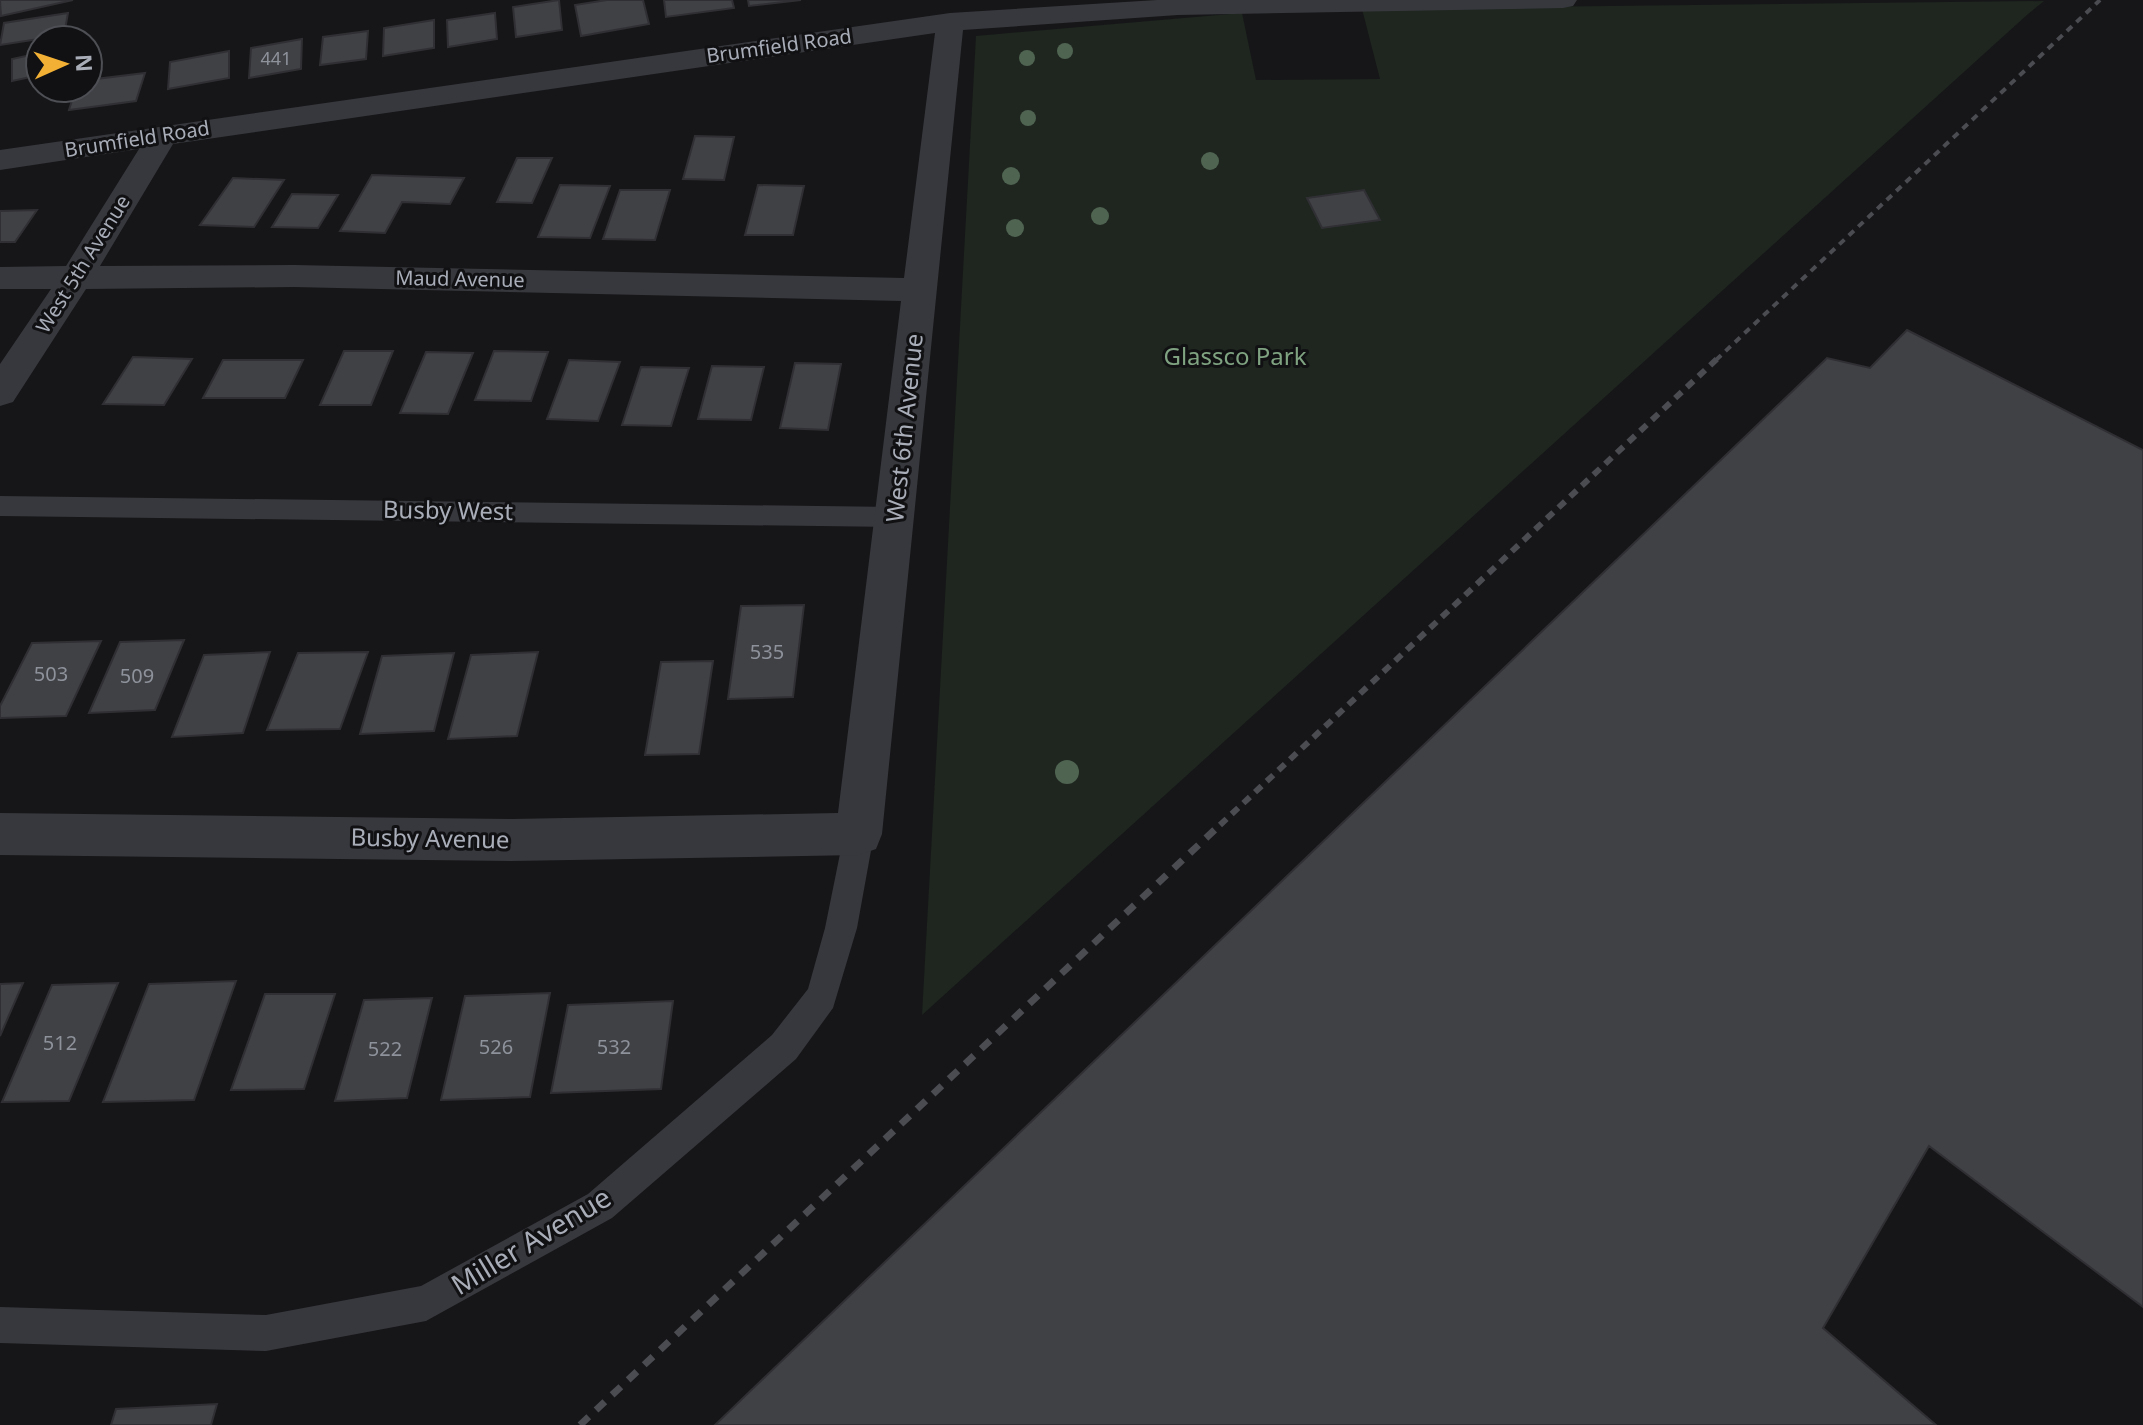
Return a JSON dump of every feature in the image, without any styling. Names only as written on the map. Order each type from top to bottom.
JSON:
[{"type":"street","name":"Brumfield Road","points":[[0,160],[950,22],[1194,7],[1563,0]]},
{"type":"street","name":"West 6th Avenue","points":[[859,834],[950,22]]},
{"type":"street","name":"West 5th Avenue","points":[[0,393],[77,276],[163,135]]},
{"type":"street","name":"Maud Avenue","points":[[0,278],[294,276],[920,290]]},
{"type":"street","name":"Busby Avenue","points":[[0,834],[512,840],[859,834]]},
{"type":"lane","name":"Busby West","points":[[0,506],[895,517]]},
{"type":"lane","name":"Miller Avenue","points":[[0,1325],[266,1333],[426,1303],[600,1206],[784,1047],[822,997],[841,928],[859,834]]},
{"type":"green space","name":"Glassco Park","points":[[2044,1],[922,1015],[976,36],[1242,13],[1256,80],[1380,79],[1362,9]]},
{"type":"building","points":[[0,0],[73,0],[1,16]]},
{"type":"building","points":[[559,0],[562,30],[516,37],[513,7]]},
{"type":"building","points":[[607,0],[643,0],[649,24],[581,36],[575,5]]},
{"type":"building","points":[[664,0],[732,0],[734,8],[666,17]]},
{"type":"building","points":[[748,0],[801,0],[749,6]]},
{"type":"building","points":[[68,13],[66,24],[24,24],[24,41],[0,45],[4,23]]},
{"type":"building","points":[[495,13],[497,39],[448,47],[447,20]]},
{"type":"building","points":[[434,20],[434,48],[383,56],[384,28]]},
{"type":"building","points":[[368,31],[366,59],[320,65],[323,37]]},
{"type":"building","points":[[302,39],[301,69],[249,78],[251,48]]},
{"type":"building","points":[[229,51],[229,78],[168,89],[170,62]]},
{"type":"building","points":[[24,56],[24,78],[12,81],[12,59]]},
{"type":"building","points":[[145,73],[136,101],[69,110],[71,104],[104,104],[104,78]]},
{"type":"building","points":[[695,136],[734,137],[724,180],[683,179]]},
{"type":"building","points":[[517,158],[552,158],[532,203],[497,202]]},
{"type":"building","points":[[372,175],[464,178],[450,204],[402,202],[385,233],[340,231]]},
{"type":"building","points":[[233,178],[284,180],[254,227],[200,225]]},
{"type":"building","points":[[560,185],[610,186],[590,238],[538,237]]},
{"type":"building","points":[[758,185],[804,186],[793,235],[745,235]]},
{"type":"building","points":[[620,190],[670,190],[655,240],[603,239]]},
{"type":"building","points":[[1364,190],[1380,220],[1322,228],[1307,198]]},
{"type":"building","points":[[292,194],[338,195],[318,228],[272,227]]},
{"type":"building","points":[[37,210],[15,242],[0,242],[0,211]]},
{"type":"building","points":[[1907,330],[2143,450],[2143,1307],[1929,1146],[1823,1328],[1936,1425],[715,1425],[1827,358],[1870,368]]},
{"type":"building","points":[[344,351],[393,351],[371,405],[320,405]]},
{"type":"building","points":[[494,351],[548,352],[531,401],[475,400]]},
{"type":"building","points":[[426,352],[473,353],[448,414],[400,413]]},
{"type":"building","points":[[133,357],[192,359],[164,405],[103,404]]},
{"type":"building","points":[[223,360],[303,360],[285,398],[203,398]]},
{"type":"building","points":[[569,360],[620,362],[598,421],[547,419]]},
{"type":"building","points":[[795,363],[841,364],[828,430],[780,428]]},
{"type":"building","points":[[712,366],[764,367],[751,420],[698,419]]},
{"type":"building","points":[[641,367],[689,368],[671,426],[622,425]]},
{"type":"building","points":[[804,605],[793,697],[728,699],[741,606]]},
{"type":"building","points":[[184,640],[155,710],[89,713],[120,642]]},
{"type":"building","points":[[101,641],[66,716],[0,718],[0,706],[32,643]]},
{"type":"building","points":[[270,652],[243,733],[172,737],[204,655]]},
{"type":"building","points":[[368,652],[340,729],[267,730],[298,653]]},
{"type":"building","points":[[538,652],[517,736],[448,739],[471,655]]},
{"type":"building","points":[[454,653],[434,731],[360,734],[382,656]]},
{"type":"building","points":[[713,661],[699,754],[645,755],[661,662]]},
{"type":"building","points":[[236,981],[194,1100],[103,1102],[149,984]]},
{"type":"building","points":[[23,983],[0,1036],[0,984]]},
{"type":"building","points":[[118,983],[69,1101],[2,1102],[52,985]]},
{"type":"building","points":[[550,993],[530,1097],[441,1100],[465,996]]},
{"type":"building","points":[[265,994],[335,994],[304,1089],[231,1090]]},
{"type":"building","points":[[432,998],[407,1098],[335,1101],[364,1000]]},
{"type":"building","points":[[673,1001],[661,1089],[551,1093],[568,1005]]},
{"type":"building","points":[[217,1404],[211,1425],[111,1425],[116,1409]]},
{"type":"railway","points":[[1716,360],[2100,0]]},
{"type":"railway","points":[[1220,825],[1718,358]]},
{"type":"railway","points":[[580,1425],[1222,823]]}]
